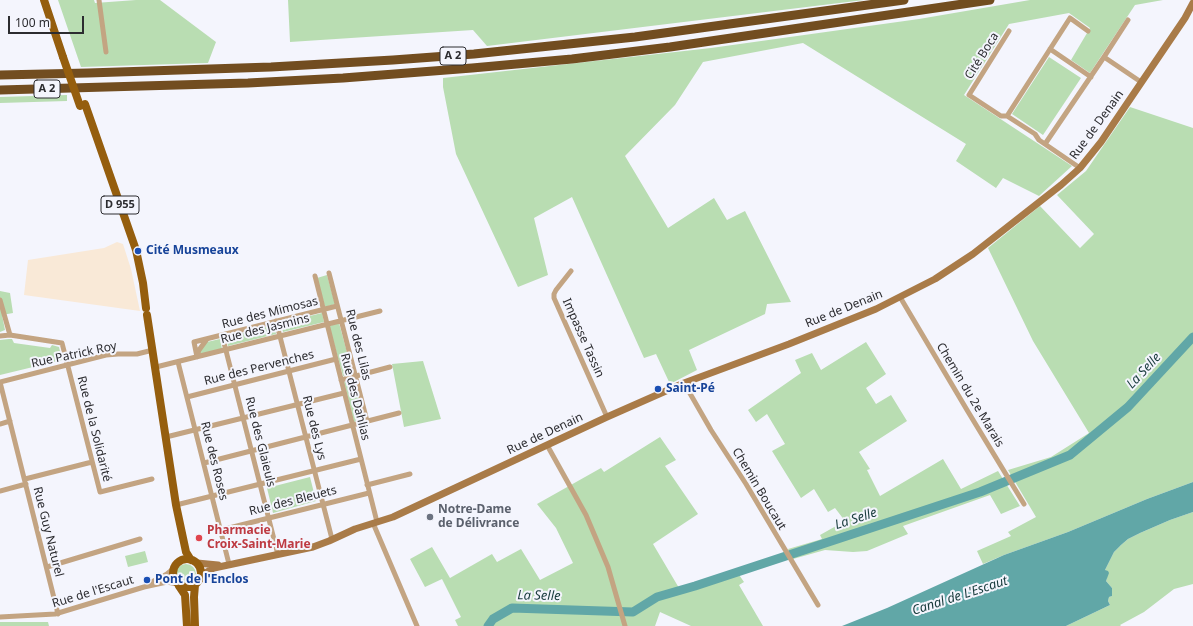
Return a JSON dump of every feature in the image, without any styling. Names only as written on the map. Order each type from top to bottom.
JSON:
[{"type":"highway","name":"A 2","points":[[0,75],[271,68],[452,56],[622,38],[904,0]]},
{"type":"highway","name":"A 2","points":[[0,90],[255,83],[459,70],[664,48],[990,0]]},
{"type":"main road","name":"D 955","points":[[44,0],[82,105],[128,243],[147,312],[176,505],[180,552],[175,566]]},
{"type":"main road","name":"D 955","points":[[49,0],[65,56]]},
{"type":"main road","name":"D 955","points":[[176,505],[186,552],[194,561]]},
{"type":"main road","points":[[187,626],[185,595],[172,577],[175,566],[185,559],[194,561],[201,570],[200,577],[195,585],[195,626]]},
{"type":"main road","points":[[178,584],[187,588],[195,585]]},
{"type":"street","points":[[99,0],[106,52]]},
{"type":"street","name":"Rue de Denain","points":[[1188,12],[1189,0]]},
{"type":"street","name":"Rue de Denain","points":[[228,565],[313,547],[351,530],[393,517],[607,417],[684,383],[886,305],[936,278],[968,257],[1061,185],[1080,168],[1098,147],[1185,18],[1193,3]]},
{"type":"street","points":[[1007,116],[1070,18],[1088,30]]},
{"type":"street","points":[[1045,144],[1128,20]]},
{"type":"street","name":"Cité Boca","points":[[1009,31],[969,95],[1003,116],[1007,116],[1035,134],[1038,139],[1080,168]]},
{"type":"street","points":[[1050,49],[1091,77]]},
{"type":"street","points":[[1104,57],[1141,82]]},
{"type":"street","name":"Impasse Tassin","points":[[571,271],[556,290],[554,298],[607,417]]},
{"type":"street","name":"Rue des Lilas","points":[[329,273],[367,421]]},
{"type":"street","name":"Rue des Dahlias","points":[[315,276],[361,459],[375,523],[418,626]]},
{"type":"street","name":"Chemin du 2e Marais","points":[[900,297],[1024,504]]},
{"type":"street","points":[[0,300],[10,335],[0,336]]},
{"type":"street","name":"Rue des Mimosas","points":[[197,357],[194,342],[337,306]]},
{"type":"street","name":"Rue des Jasmins","points":[[156,367],[380,311]]},
{"type":"street","name":"Rue des Lys","points":[[276,321],[332,539]]},
{"type":"street","name":"Rue de la Solidarité","points":[[10,335],[62,343],[100,492],[152,479]]},
{"type":"street","name":"Rue des Glaieuls","points":[[222,335],[278,555]]},
{"type":"street","points":[[197,357],[199,350],[207,339]]},
{"type":"street","name":"Rue Patrick Roy","points":[[0,382],[111,354],[137,354],[153,350]]},
{"type":"street","name":"Rue des Pervenches","points":[[187,397],[336,359]]},
{"type":"street","name":"Rue des Roses","points":[[178,362],[221,530],[228,565]]},
{"type":"street","points":[[341,380],[390,367]]},
{"type":"street","name":"Rue Guy Naturel","points":[[0,382],[58,614]]},
{"type":"street","name":"Chemin Boucaut","points":[[684,383],[818,605]]},
{"type":"street","points":[[166,437],[344,393]]},
{"type":"street","points":[[204,463],[399,413]]},
{"type":"street","points":[[0,424],[10,422]]},
{"type":"street","points":[[547,445],[586,515],[608,567],[625,626]]},
{"type":"street","points":[[176,505],[361,459]]},
{"type":"street","name":"Rue Guy Naturel","points":[[25,482],[92,462]]},
{"type":"street","points":[[367,485],[410,474]]},
{"type":"street","points":[[0,491],[25,482]]},
{"type":"street","name":"Rue des Bleuets","points":[[221,530],[369,493]]},
{"type":"street","points":[[46,567],[140,539]]},
{"type":"street","points":[[194,561],[228,565]]},
{"type":"street","points":[[200,577],[210,569],[228,565]]},
{"type":"street","name":"Rue de l'Escaut","points":[[144,587],[167,574],[175,566]]},
{"type":"street","name":"Rue de l'Escaut","points":[[0,617],[48,616],[144,587],[167,582],[178,584]]},
{"type":"shaded area","points":[[117,242],[123,244],[131,269],[140,311],[24,295],[28,260],[104,248]]},
{"type":"green space","points":[[58,0],[94,0],[95,3],[160,0],[216,42],[208,63],[81,67]]},
{"type":"green space","points":[[288,0],[864,0],[487,46],[473,30],[290,42]]},
{"type":"green space","points":[[1030,0],[1163,0],[1135,5],[1090,73],[1071,60],[1090,28],[1069,13],[1009,24],[964,95],[1072,166],[1039,196],[1003,178],[996,188],[956,161],[966,144],[803,43],[703,62],[675,105],[625,156],[668,228],[714,198],[727,220],[745,211],[791,302],[767,304],[765,314],[689,350],[697,370],[670,384],[656,354],[644,358],[572,197],[534,218],[548,275],[518,287],[456,154],[443,87],[443,78],[711,48],[919,19]]},
{"type":"green space","points":[[1049,57],[1081,78],[1043,135],[1012,114]]},
{"type":"green space","points":[[67,95],[67,101],[0,103],[0,97]]},
{"type":"green space","points":[[1130,107],[1193,128],[1193,482],[983,564],[977,551],[1011,536],[1008,532],[1036,517],[1008,470],[1051,457],[1089,433],[1033,341],[988,248],[1040,206],[1080,248],[1094,234],[1057,195],[1086,171]]},
{"type":"green space","points":[[327,275],[335,304],[325,307],[317,278]]},
{"type":"green space","points":[[0,291],[10,293],[13,313],[2,315],[5,330],[0,332]]},
{"type":"green space","points":[[322,313],[324,322],[283,332],[281,323]]},
{"type":"green space","points":[[339,323],[353,374],[343,376],[329,326]]},
{"type":"green space","points":[[274,325],[276,334],[228,346],[226,337]]},
{"type":"green space","points":[[12,339],[14,343],[50,348],[52,345],[59,347],[62,360],[0,375],[0,340]]},
{"type":"green space","points":[[220,339],[222,349],[199,355],[199,352],[207,342]]},
{"type":"green space","points":[[866,342],[886,374],[866,388],[876,404],[891,395],[907,421],[859,452],[870,469],[867,470],[880,496],[943,459],[961,489],[998,471],[1020,506],[1001,514],[990,495],[903,526],[908,534],[867,551],[853,552],[825,550],[793,559],[788,549],[822,539],[820,535],[845,521],[835,508],[828,512],[814,489],[801,498],[772,451],[785,444],[767,414],[756,422],[748,410],[801,373],[795,360],[812,353],[821,370]]},
{"type":"green space","points":[[423,361],[441,419],[404,427],[392,364]]},
{"type":"green space","points":[[354,380],[364,419],[354,422],[344,382]]},
{"type":"green space","points":[[660,437],[676,460],[665,466],[698,514],[653,544],[679,588],[735,569],[744,582],[739,585],[763,626],[691,626],[660,612],[655,626],[458,626],[455,620],[461,617],[442,579],[425,587],[410,559],[432,547],[450,578],[492,554],[497,562],[521,549],[540,580],[573,563],[556,528],[537,504],[601,468],[604,472]]},
{"type":"green space","points":[[310,477],[316,501],[273,513],[267,488]]},
{"type":"green space","points":[[1193,512],[1193,584],[1174,589],[1144,612],[1120,625],[1121,626],[1066,626],[1110,605],[1108,601],[1109,597],[1112,596],[1112,588],[1106,581],[1107,577],[1105,570],[1114,552],[1121,545],[1128,539],[1140,533]]},
{"type":"green space","points":[[145,551],[148,562],[128,567],[125,556]]},
{"type":"green space","points":[[186,564],[193,567],[196,574],[193,581],[186,584],[179,581],[176,574],[179,567]]},
{"type":"green space","points":[[0,622],[48,622],[49,626],[0,626]]},
{"type":"water","name":"Canal de L'Escaut","points":[[1193,482],[1193,512],[1140,533],[1128,539],[1121,545],[1114,552],[1105,570],[1109,573],[1106,581],[1112,588],[1112,596],[1109,597],[1108,601],[1110,605],[1066,626],[842,626],[887,608],[1004,555],[1068,532],[1147,499]]},
{"type":"waterway","name":"La Selle","points":[[488,626],[493,619],[512,608],[633,612],[657,597],[695,586],[980,492],[1070,455],[1128,407],[1193,337]]},
{"type":"place","name":"Cité Musmeaux","points":[[138,251]]},
{"type":"place","name":"Saint-Pé","points":[[658,389]]},
{"type":"place","name":"Notre-Dame de Délivrance","points":[[430,517]]},
{"type":"place","name":"Pharmacie Croix-Saint-Marie","points":[[199,538]]},
{"type":"place","name":"Pont de l'Enclos","points":[[147,580]]}]
